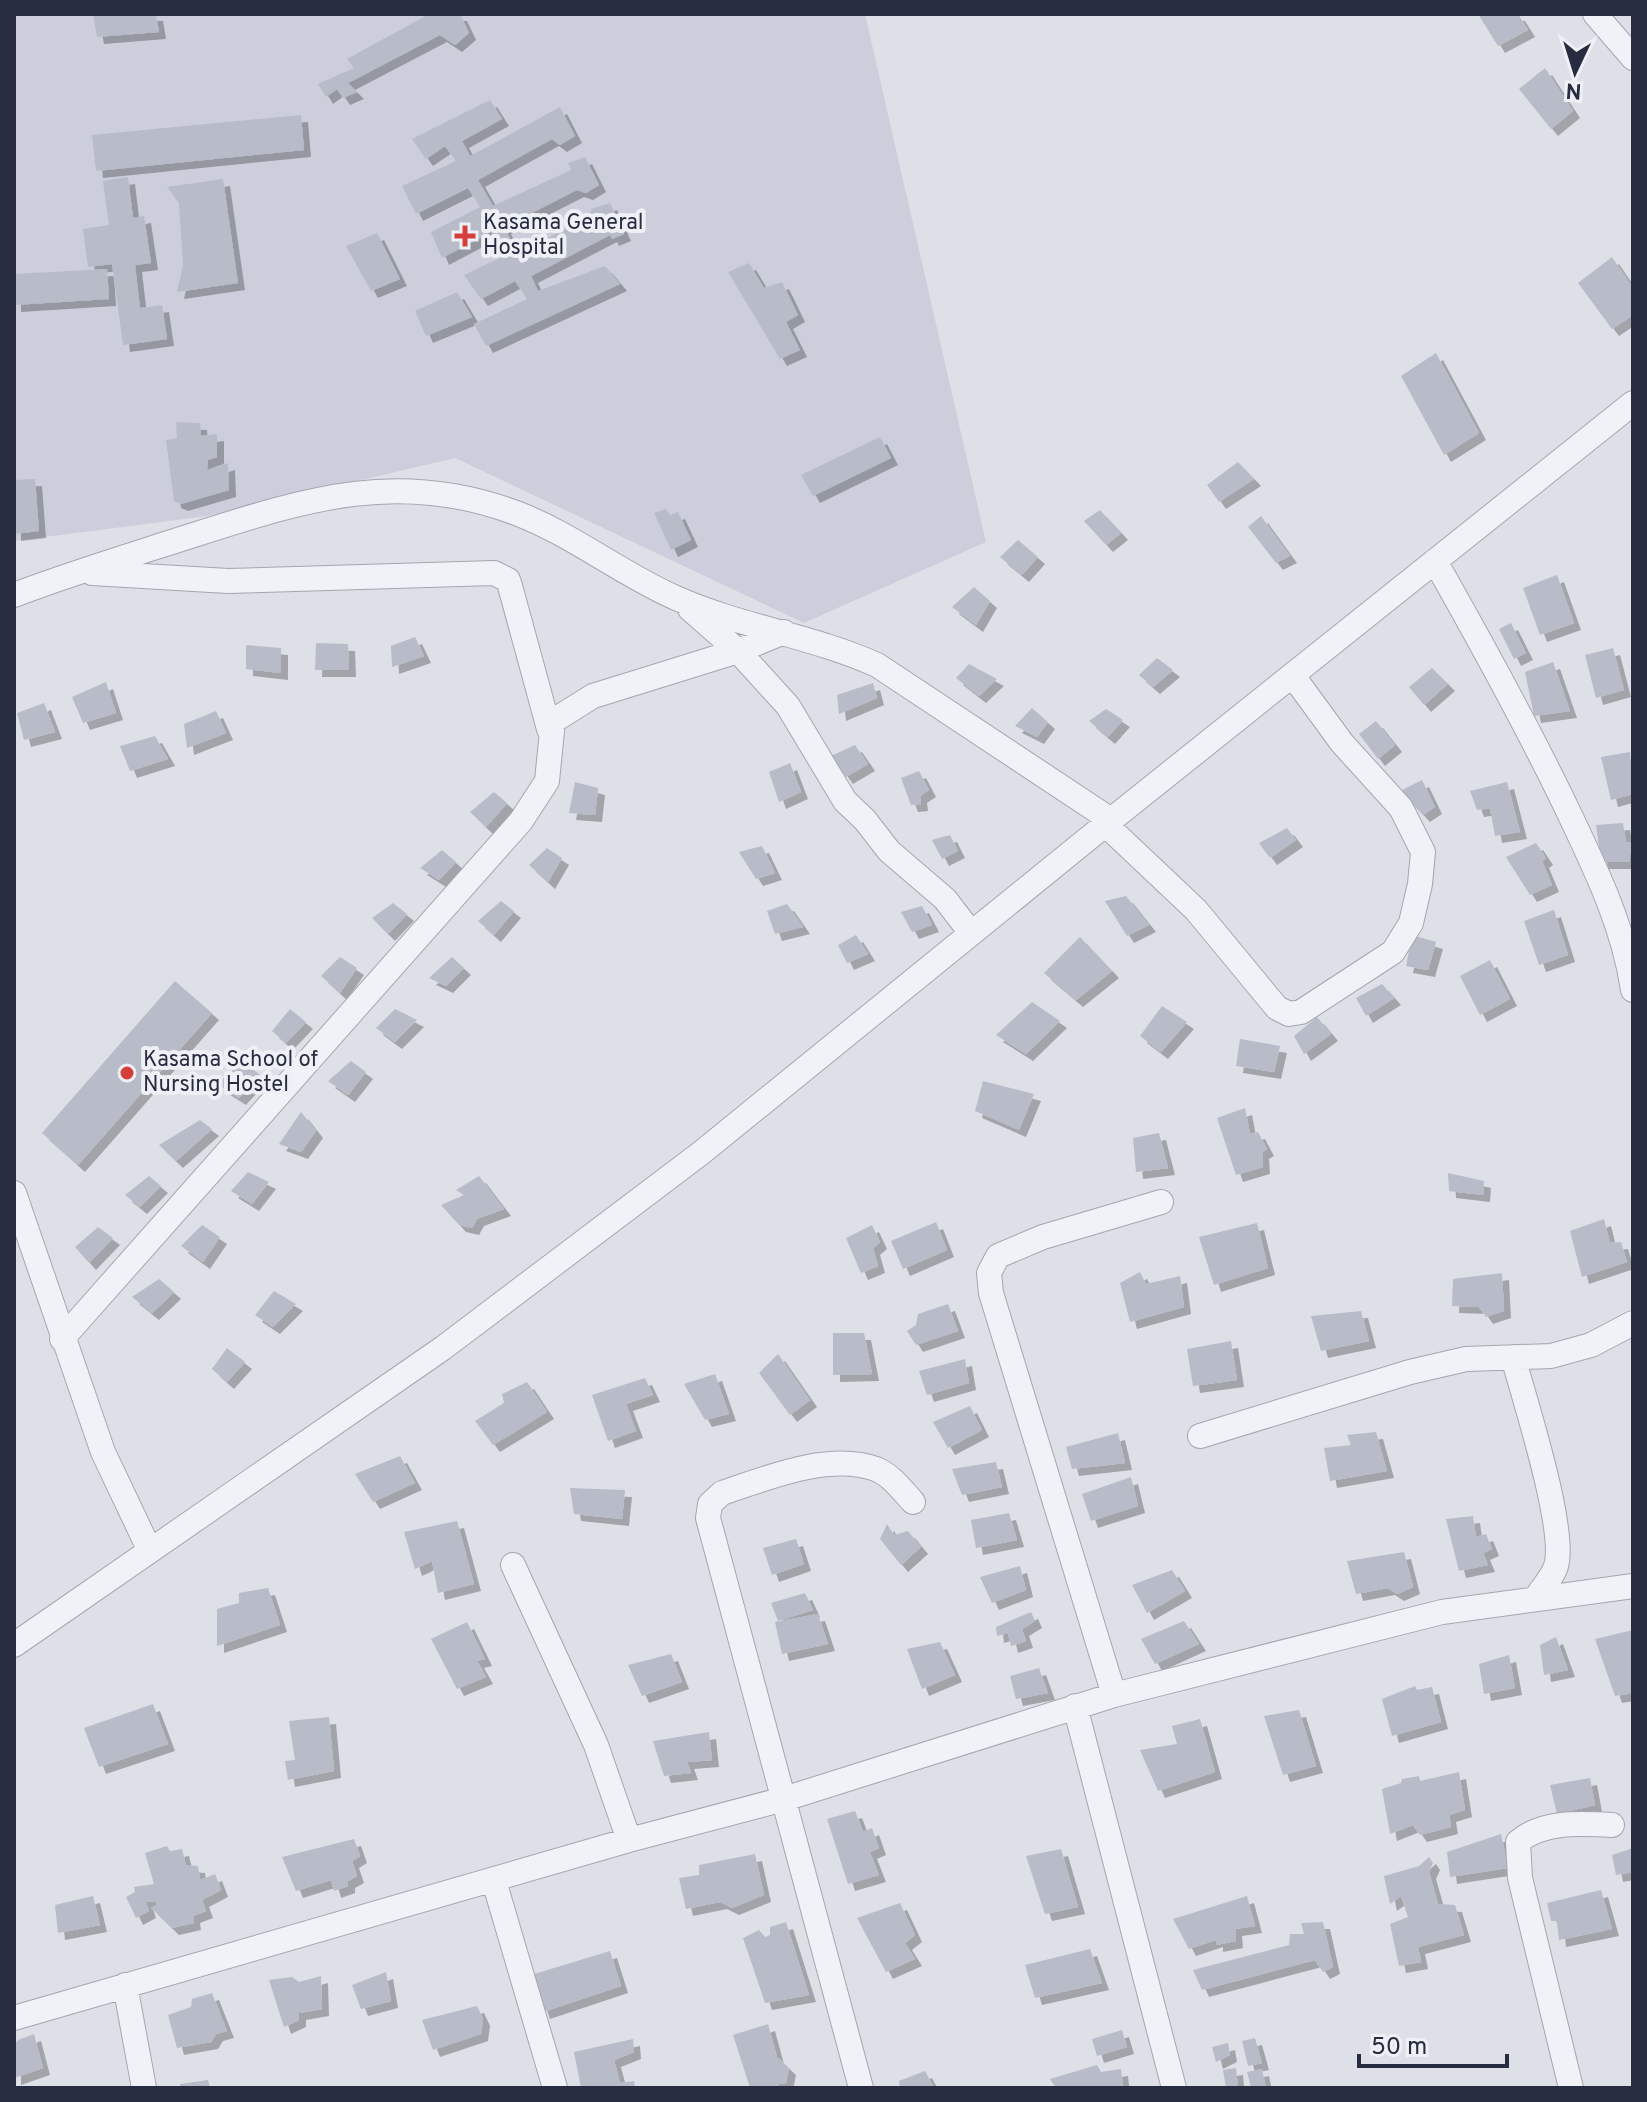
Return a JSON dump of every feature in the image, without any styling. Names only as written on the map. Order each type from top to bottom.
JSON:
[{"type":"street","points":[[1595,14],[1633,58]]},
{"type":"street","points":[[14,1645],[467,1330],[701,1153],[1108,822],[1633,403]]},
{"type":"street","points":[[14,595],[300,502],[362,491],[410,490],[466,497],[520,514],[679,600],[840,648],[877,665],[1108,822],[1196,910],[1270,1001],[1289,1014],[1301,1012],[1393,952],[1411,923],[1423,852],[1401,808],[1342,743],[1293,676]]},
{"type":"street","points":[[1435,561],[1528,728],[1580,837],[1614,912],[1633,990]]},
{"type":"street","points":[[62,1339],[521,821],[547,781],[549,729],[508,580],[494,573],[228,581],[77,572]]},
{"type":"street","points":[[679,600],[738,651],[788,706],[845,801],[865,820],[889,851],[945,899],[971,933]]},
{"type":"street","points":[[549,729],[563,712],[593,696],[738,651],[784,632]]},
{"type":"street","points":[[14,1193],[103,1452],[149,1549]]},
{"type":"street","points":[[1114,1695],[991,1293],[989,1273],[998,1256],[1043,1237],[1161,1202]]},
{"type":"street","points":[[1200,1436],[1410,1372],[1466,1359],[1551,1356],[1591,1345],[1633,1323]]},
{"type":"street","points":[[1513,1357],[1543,1466],[1557,1546],[1556,1566],[1536,1598]]},
{"type":"street","points":[[861,2088],[708,1518],[710,1504],[722,1493],[825,1465],[855,1465],[885,1475],[913,1502]]},
{"type":"street","points":[[513,1565],[596,1745],[629,1840]]},
{"type":"street","points":[[14,2018],[629,1840],[784,1799],[1114,1695],[1442,1612],[1633,1586]]},
{"type":"street","points":[[1075,1706],[1174,2088]]},
{"type":"street","points":[[1571,2088],[1520,1878],[1518,1842],[1531,1830],[1586,1823],[1612,1825]]},
{"type":"street","points":[[494,1881],[555,2088]]},
{"type":"street","points":[[125,1985],[144,2088]]},
{"type":"shaded area","name":"Kasama General Hospital","points":[[14,14],[865,14],[986,542],[804,623],[455,458],[208,516],[14,541]]},
{"type":"building","points":[[93,14],[156,14],[159,32],[97,37]]},
{"type":"building","points":[[429,14],[460,14],[469,33],[455,45],[440,35],[348,83],[357,92],[343,98],[337,89],[326,97],[318,84],[354,68],[347,59]]},
{"type":"building","points":[[1478,14],[1518,14],[1528,30],[1498,46]]},
{"type":"building","points":[[1545,68],[1573,111],[1551,129],[1519,89]]},
{"type":"building","points":[[490,100],[502,119],[462,141],[470,156],[560,107],[575,136],[560,145],[552,139],[478,180],[493,206],[571,170],[568,163],[585,157],[599,185],[586,193],[577,190],[504,227],[517,252],[590,218],[591,209],[610,203],[624,234],[612,239],[610,235],[531,276],[538,291],[605,266],[620,284],[486,346],[474,324],[527,299],[515,281],[481,299],[464,275],[506,255],[491,232],[442,258],[431,232],[480,207],[468,188],[416,214],[402,186],[456,161],[445,146],[426,159],[412,139]]},
{"type":"building","points":[[301,115],[304,150],[96,171],[92,135]]},
{"type":"building","points":[[128,177],[133,218],[144,216],[151,263],[135,265],[140,308],[162,305],[167,339],[123,345],[112,264],[88,267],[83,229],[109,225],[103,181]]},
{"type":"building","points":[[223,179],[238,283],[177,292],[183,265],[179,203],[167,187]]},
{"type":"building","points":[[377,233],[400,279],[371,291],[346,246]]},
{"type":"building","points":[[1612,257],[1633,288],[1633,315],[1612,329],[1578,283]]},
{"type":"building","points":[[749,263],[764,288],[782,282],[798,315],[786,322],[800,350],[780,359],[728,272]]},
{"type":"building","points":[[107,269],[109,299],[14,305],[14,274]]},
{"type":"building","points":[[457,292],[472,317],[426,336],[415,311]]},
{"type":"building","points":[[1436,353],[1479,433],[1444,455],[1401,376]]},
{"type":"building","points":[[176,422],[200,423],[201,436],[217,434],[217,457],[208,460],[207,470],[228,463],[229,490],[181,504],[174,501],[166,440],[177,438]]},
{"type":"building","points":[[880,437],[891,458],[813,496],[801,475]]},
{"type":"building","points":[[1238,462],[1254,479],[1219,502],[1207,485]]},
{"type":"building","points":[[35,479],[39,531],[14,534],[14,480]]},
{"type":"building","points":[[666,509],[670,515],[678,512],[691,540],[671,550],[654,513]]},
{"type":"building","points":[[1100,510],[1121,533],[1106,545],[1084,521]]},
{"type":"building","points":[[1261,516],[1290,556],[1276,563],[1248,527]]},
{"type":"building","points":[[1018,540],[1038,557],[1022,575],[1000,557]]},
{"type":"building","points":[[1557,575],[1574,623],[1540,635],[1523,588]]},
{"type":"building","points":[[974,587],[990,601],[976,625],[952,607]]},
{"type":"building","points":[[1511,623],[1526,653],[1514,659],[1499,629]]},
{"type":"building","points":[[415,637],[424,656],[392,667],[391,646]]},
{"type":"building","points":[[316,643],[348,644],[349,670],[315,670]]},
{"type":"building","points":[[246,645],[281,648],[281,673],[246,669]]},
{"type":"building","points":[[1613,648],[1624,690],[1596,698],[1585,655]]},
{"type":"building","points":[[1157,658],[1173,670],[1153,687],[1139,675]]},
{"type":"building","points":[[1553,662],[1570,711],[1534,716],[1525,672]]},
{"type":"building","points":[[969,664],[997,679],[979,696],[956,678]]},
{"type":"building","points":[[1432,668],[1448,684],[1424,705],[1409,687]]},
{"type":"building","points":[[106,682],[116,713],[83,723],[72,697]]},
{"type":"building","points":[[873,683],[877,698],[839,714],[837,695]]},
{"type":"building","points":[[44,703],[55,732],[24,740],[17,713]]},
{"type":"building","points":[[1032,708],[1048,722],[1037,737],[1015,726]]},
{"type":"building","points":[[1106,709],[1123,720],[1108,737],[1089,721]]},
{"type":"building","points":[[216,711],[226,733],[187,748],[184,724]]},
{"type":"building","points":[[1376,721],[1395,745],[1378,759],[1359,734]]},
{"type":"building","points":[[155,736],[168,759],[130,771],[120,746]]},
{"type":"building","points":[[855,745],[868,764],[846,777],[831,756]]},
{"type":"building","points":[[1630,752],[1633,794],[1611,800],[1601,757]]},
{"type":"building","points":[[790,763],[801,792],[779,802],[769,772]]},
{"type":"building","points":[[919,771],[929,790],[920,796],[921,804],[911,805],[901,778]]},
{"type":"building","points":[[1422,780],[1435,807],[1423,815],[1400,791]]},
{"type":"building","points":[[575,782],[598,788],[595,815],[569,813]]},
{"type":"building","points":[[1507,782],[1520,832],[1495,836],[1490,808],[1477,810],[1470,791]]},
{"type":"building","points":[[494,792],[507,803],[486,827],[470,812]]},
{"type":"building","points":[[1623,823],[1626,842],[1632,842],[1629,862],[1601,862],[1596,825]]},
{"type":"building","points":[[1287,828],[1296,840],[1270,858],[1259,843]]},
{"type":"building","points":[[950,835],[958,851],[942,859],[932,840]]},
{"type":"building","points":[[1536,843],[1546,858],[1542,861],[1552,885],[1530,895],[1506,857]]},
{"type":"building","points":[[762,846],[775,873],[756,879],[739,852]]},
{"type":"building","points":[[547,848],[562,858],[548,882],[529,865]]},
{"type":"building","points":[[442,850],[456,862],[439,880],[420,868]]},
{"type":"building","points":[[1126,896],[1149,925],[1127,936],[1105,901]]},
{"type":"building","points":[[501,901],[514,911],[494,935],[478,921]]},
{"type":"building","points":[[393,903],[407,914],[388,934],[372,918]]},
{"type":"building","points":[[787,904],[803,927],[775,934],[767,911]]},
{"type":"building","points":[[922,906],[932,925],[912,932],[901,912]]},
{"type":"building","points":[[1554,910],[1568,955],[1539,965],[1524,921]]},
{"type":"building","points":[[856,935],[868,954],[847,963],[838,945]]},
{"type":"building","points":[[1412,935],[1436,942],[1428,970],[1406,966]]},
{"type":"building","points":[[1080,937],[1112,971],[1076,1000],[1044,973]]},
{"type":"building","points":[[340,957],[357,968],[340,993],[321,976]]},
{"type":"building","points":[[452,957],[464,968],[446,986],[429,978]]},
{"type":"building","points":[[1490,960],[1510,999],[1480,1015],[1460,976]]},
{"type":"building","name":"Kasama School of Nursing Hostel","points":[[175,981],[212,1013],[78,1165],[42,1133]]},
{"type":"building","points":[[1382,984],[1394,998],[1366,1016],[1356,998]]},
{"type":"building","points":[[1032,1002],[1060,1021],[1026,1054],[996,1035]]},
{"type":"building","points":[[1162,1006],[1187,1022],[1161,1052],[1140,1036]]},
{"type":"building","points":[[290,1009],[306,1022],[286,1043],[272,1031]]},
{"type":"building","points":[[395,1009],[417,1020],[395,1042],[376,1028]]},
{"type":"building","points":[[1317,1017],[1331,1034],[1304,1054],[1294,1036]]},
{"type":"building","points":[[1240,1039],[1280,1046],[1274,1072],[1236,1066]]},
{"type":"building","points":[[243,1061],[260,1075],[239,1098],[217,1084]]},
{"type":"building","points":[[351,1061],[366,1072],[348,1095],[328,1081]]},
{"type":"building","points":[[983,1081],[1034,1094],[1019,1130],[975,1111]]},
{"type":"building","points":[[1245,1108],[1250,1134],[1258,1132],[1267,1149],[1262,1152],[1263,1167],[1236,1175],[1217,1118]]},
{"type":"building","points":[[301,1112],[316,1131],[301,1152],[279,1144]]},
{"type":"building","points":[[200,1120],[212,1129],[176,1161],[159,1145]]},
{"type":"building","points":[[1159,1133],[1168,1168],[1136,1172],[1133,1138]]},
{"type":"building","points":[[248,1172],[269,1182],[252,1204],[231,1191]]},
{"type":"building","points":[[1448,1173],[1484,1181],[1483,1195],[1449,1191]]},
{"type":"building","points":[[149,1176],[161,1186],[140,1207],[125,1195]]},
{"type":"building","points":[[479,1176],[504,1209],[477,1219],[472,1228],[459,1225],[441,1205],[464,1195],[456,1190]]},
{"type":"building","points":[[1604,1219],[1610,1243],[1621,1242],[1627,1262],[1582,1277],[1570,1231]]},
{"type":"building","points":[[936,1222],[947,1250],[903,1269],[891,1241]]},
{"type":"building","points":[[1257,1223],[1268,1268],[1214,1285],[1199,1237]]},
{"type":"building","points":[[202,1225],[220,1237],[203,1262],[181,1246]]},
{"type":"building","points":[[872,1225],[880,1242],[873,1248],[878,1266],[861,1273],[846,1238]]},
{"type":"building","points":[[98,1227],[113,1238],[89,1263],[75,1247]]},
{"type":"building","points":[[1140,1272],[1146,1284],[1180,1276],[1184,1307],[1130,1322],[1120,1283]]},
{"type":"building","points":[[1502,1273],[1504,1311],[1486,1317],[1479,1307],[1452,1306],[1453,1279]]},
{"type":"building","points":[[159,1279],[174,1292],[152,1313],[132,1297]]},
{"type":"building","points":[[274,1291],[296,1304],[273,1327],[255,1315]]},
{"type":"building","points":[[948,1304],[958,1331],[916,1345],[907,1331],[916,1325],[918,1314]]},
{"type":"building","points":[[1361,1311],[1369,1341],[1321,1351],[1311,1316]]},
{"type":"building","points":[[833,1333],[864,1333],[872,1374],[833,1375]]},
{"type":"building","points":[[1231,1341],[1237,1380],[1193,1386],[1187,1349]]},
{"type":"building","points":[[227,1348],[245,1362],[227,1382],[212,1369]]},
{"type":"building","points":[[778,1354],[810,1400],[790,1415],[759,1373]]},
{"type":"building","points":[[965,1359],[969,1383],[927,1395],[919,1371]]},
{"type":"building","points":[[715,1374],[729,1414],[705,1420],[684,1384]]},
{"type":"building","points":[[645,1378],[653,1395],[626,1404],[636,1431],[608,1441],[592,1395]]},
{"type":"building","points":[[527,1382],[547,1412],[493,1445],[475,1421],[504,1403],[502,1394]]},
{"type":"building","points":[[970,1406],[982,1430],[948,1448],[933,1422]]},
{"type":"building","points":[[1376,1432],[1387,1471],[1330,1481],[1324,1448],[1351,1445],[1347,1435]]},
{"type":"building","points":[[1118,1433],[1125,1463],[1072,1469],[1066,1447]]},
{"type":"building","points":[[400,1456],[415,1483],[373,1502],[355,1474]]},
{"type":"building","points":[[996,1462],[1002,1487],[962,1495],[952,1469]]},
{"type":"building","points":[[1131,1477],[1138,1506],[1091,1521],[1082,1494]]},
{"type":"building","points":[[570,1488],[625,1490],[622,1519],[574,1514]]},
{"type":"building","points":[[1009,1513],[1017,1540],[976,1548],[971,1520]]},
{"type":"building","points":[[1473,1516],[1476,1537],[1486,1534],[1492,1549],[1483,1553],[1488,1565],[1459,1571],[1446,1519]]},
{"type":"building","points":[[457,1521],[474,1584],[438,1593],[432,1561],[415,1569],[404,1532]]},
{"type":"building","points":[[887,1524],[894,1535],[908,1531],[921,1547],[901,1565],[880,1539]]},
{"type":"building","points":[[796,1539],[804,1564],[772,1575],[763,1548]]},
{"type":"building","points":[[1404,1552],[1413,1587],[1397,1594],[1388,1588],[1356,1594],[1347,1561]]},
{"type":"building","points":[[1020,1566],[1026,1590],[992,1603],[980,1577]]},
{"type":"building","points":[[1172,1570],[1185,1591],[1147,1613],[1132,1585]]},
{"type":"building","points":[[268,1588],[280,1625],[217,1646],[217,1609],[239,1603],[239,1593]]},
{"type":"building","points":[[805,1593],[813,1610],[778,1621],[771,1603]]},
{"type":"building","points":[[1031,1612],[1035,1621],[1022,1629],[1026,1641],[1011,1646],[1008,1633],[997,1636],[996,1627]]},
{"type":"building","points":[[818,1614],[828,1644],[782,1654],[775,1622]]},
{"type":"building","points":[[1184,1621],[1199,1644],[1155,1664],[1141,1639]]},
{"type":"building","points":[[467,1622],[485,1659],[477,1661],[486,1677],[457,1689],[431,1639]]},
{"type":"building","points":[[1633,1630],[1633,1693],[1615,1696],[1595,1639]]},
{"type":"building","points":[[1556,1637],[1568,1670],[1544,1675],[1540,1645]]},
{"type":"building","points":[[940,1642],[955,1675],[922,1689],[907,1649]]},
{"type":"building","points":[[671,1654],[682,1682],[642,1696],[628,1665]]},
{"type":"building","points":[[1509,1655],[1515,1688],[1484,1694],[1479,1664]]},
{"type":"building","points":[[1039,1668],[1048,1693],[1016,1699],[1010,1676]]},
{"type":"building","points":[[1415,1686],[1417,1690],[1432,1687],[1441,1722],[1392,1736],[1382,1699]]},
{"type":"building","points":[[153,1704],[168,1744],[99,1767],[84,1728]]},
{"type":"building","points":[[1299,1710],[1316,1766],[1283,1775],[1264,1716]]},
{"type":"building","points":[[329,1717],[334,1771],[288,1780],[285,1761],[295,1760],[289,1721]]},
{"type":"building","points":[[1200,1719],[1215,1772],[1158,1791],[1140,1750],[1177,1744],[1172,1726]]},
{"type":"building","points":[[709,1732],[712,1760],[687,1762],[691,1773],[664,1776],[653,1741]]},
{"type":"building","points":[[1459,1772],[1465,1810],[1449,1815],[1451,1827],[1420,1835],[1413,1825],[1390,1834],[1382,1789],[1401,1783],[1402,1779],[1419,1776],[1420,1781]]},
{"type":"building","points":[[1590,1778],[1595,1805],[1557,1814],[1550,1785]]},
{"type":"building","points":[[855,1811],[863,1832],[872,1828],[879,1848],[870,1852],[879,1875],[848,1884],[827,1819]]},
{"type":"building","points":[[1501,1834],[1508,1868],[1450,1877],[1447,1852]]},
{"type":"building","points":[[354,1839],[360,1856],[352,1861],[357,1876],[348,1881],[348,1886],[334,1891],[331,1880],[296,1891],[282,1857]]},
{"type":"building","points":[[167,1846],[170,1851],[182,1849],[186,1865],[198,1866],[200,1880],[215,1874],[221,1890],[202,1900],[206,1911],[193,1916],[194,1923],[172,1928],[151,1908],[157,1905],[156,1901],[146,1902],[149,1911],[136,1918],[126,1897],[135,1892],[134,1887],[154,1884],[145,1853]]},
{"type":"building","points":[[1633,1848],[1633,1872],[1616,1875],[1612,1855]]},
{"type":"building","points":[[1061,1849],[1078,1907],[1045,1914],[1026,1856]]},
{"type":"building","points":[[755,1854],[764,1895],[732,1908],[720,1902],[686,1909],[679,1878],[699,1875],[699,1865]]},
{"type":"building","points":[[1429,1857],[1433,1863],[1429,1872],[1438,1904],[1455,1905],[1464,1935],[1418,1947],[1421,1962],[1399,1966],[1390,1924],[1408,1917],[1401,1896],[1390,1904],[1384,1876],[1419,1866]]},
{"type":"building","points":[[1601,1890],[1612,1929],[1559,1940],[1557,1921],[1551,1921],[1547,1903]]},
{"type":"building","points":[[93,1896],[100,1925],[58,1933],[55,1905]]},
{"type":"building","points":[[1247,1896],[1255,1926],[1235,1929],[1236,1941],[1216,1945],[1216,1940],[1189,1949],[1173,1919]]},
{"type":"building","points":[[900,1903],[915,1935],[905,1943],[915,1959],[886,1972],[857,1918]]},
{"type":"building","points":[[786,1922],[809,1995],[765,2003],[743,1938],[759,1930],[765,1937],[770,1935],[770,1927]]},
{"type":"building","points":[[1323,1922],[1333,1967],[1323,1972],[1315,1960],[1202,1990],[1193,1970],[1289,1945],[1290,1934],[1304,1934],[1301,1923]]},
{"type":"building","points":[[1090,1949],[1102,1983],[1035,1998],[1025,1965]]},
{"type":"building","points":[[610,1951],[621,1986],[543,2012],[531,1975]]},
{"type":"building","points":[[386,1972],[391,2001],[361,2009],[352,1985]]},
{"type":"building","points":[[321,1976],[322,2009],[299,2013],[299,2020],[284,2027],[269,1980],[292,1977],[299,1982]]},
{"type":"building","points":[[212,1993],[227,2031],[216,2034],[211,2042],[177,2048],[168,2015],[191,2007],[192,1999]]},
{"type":"building","points":[[477,2006],[483,2019],[481,2034],[433,2050],[422,2020]]},
{"type":"building","points":[[768,2024],[777,2057],[789,2068],[786,2083],[778,2084],[779,2088],[750,2088],[733,2035]]},
{"type":"building","points":[[1122,2030],[1127,2047],[1097,2056],[1092,2039]]},
{"type":"building","points":[[34,2034],[43,2068],[14,2078],[14,2046],[18,2040]]},
{"type":"building","points":[[1255,2038],[1262,2063],[1248,2066],[1242,2041]]},
{"type":"building","points":[[633,2039],[634,2052],[614,2060],[620,2083],[634,2081],[635,2088],[581,2088],[574,2052]]},
{"type":"building","points":[[1228,2043],[1230,2055],[1216,2062],[1212,2047]]},
{"type":"building","points":[[1097,2065],[1101,2072],[1121,2069],[1123,2088],[1056,2088],[1050,2079]]},
{"type":"building","points":[[1236,2068],[1238,2088],[1226,2088],[1223,2070]]},
{"type":"building","points":[[1262,2069],[1266,2088],[1251,2088],[1247,2072]]},
{"type":"building","points":[[925,2071],[934,2088],[900,2088],[899,2081]]},
{"type":"building","points":[[208,2080],[210,2088],[181,2088],[180,2084]]},
{"type":"place","name":"Kasama General Hospital","points":[[465,236]]},
{"type":"place","name":"Kasama School of Nursing Hostel","points":[[127,1073]]}]
